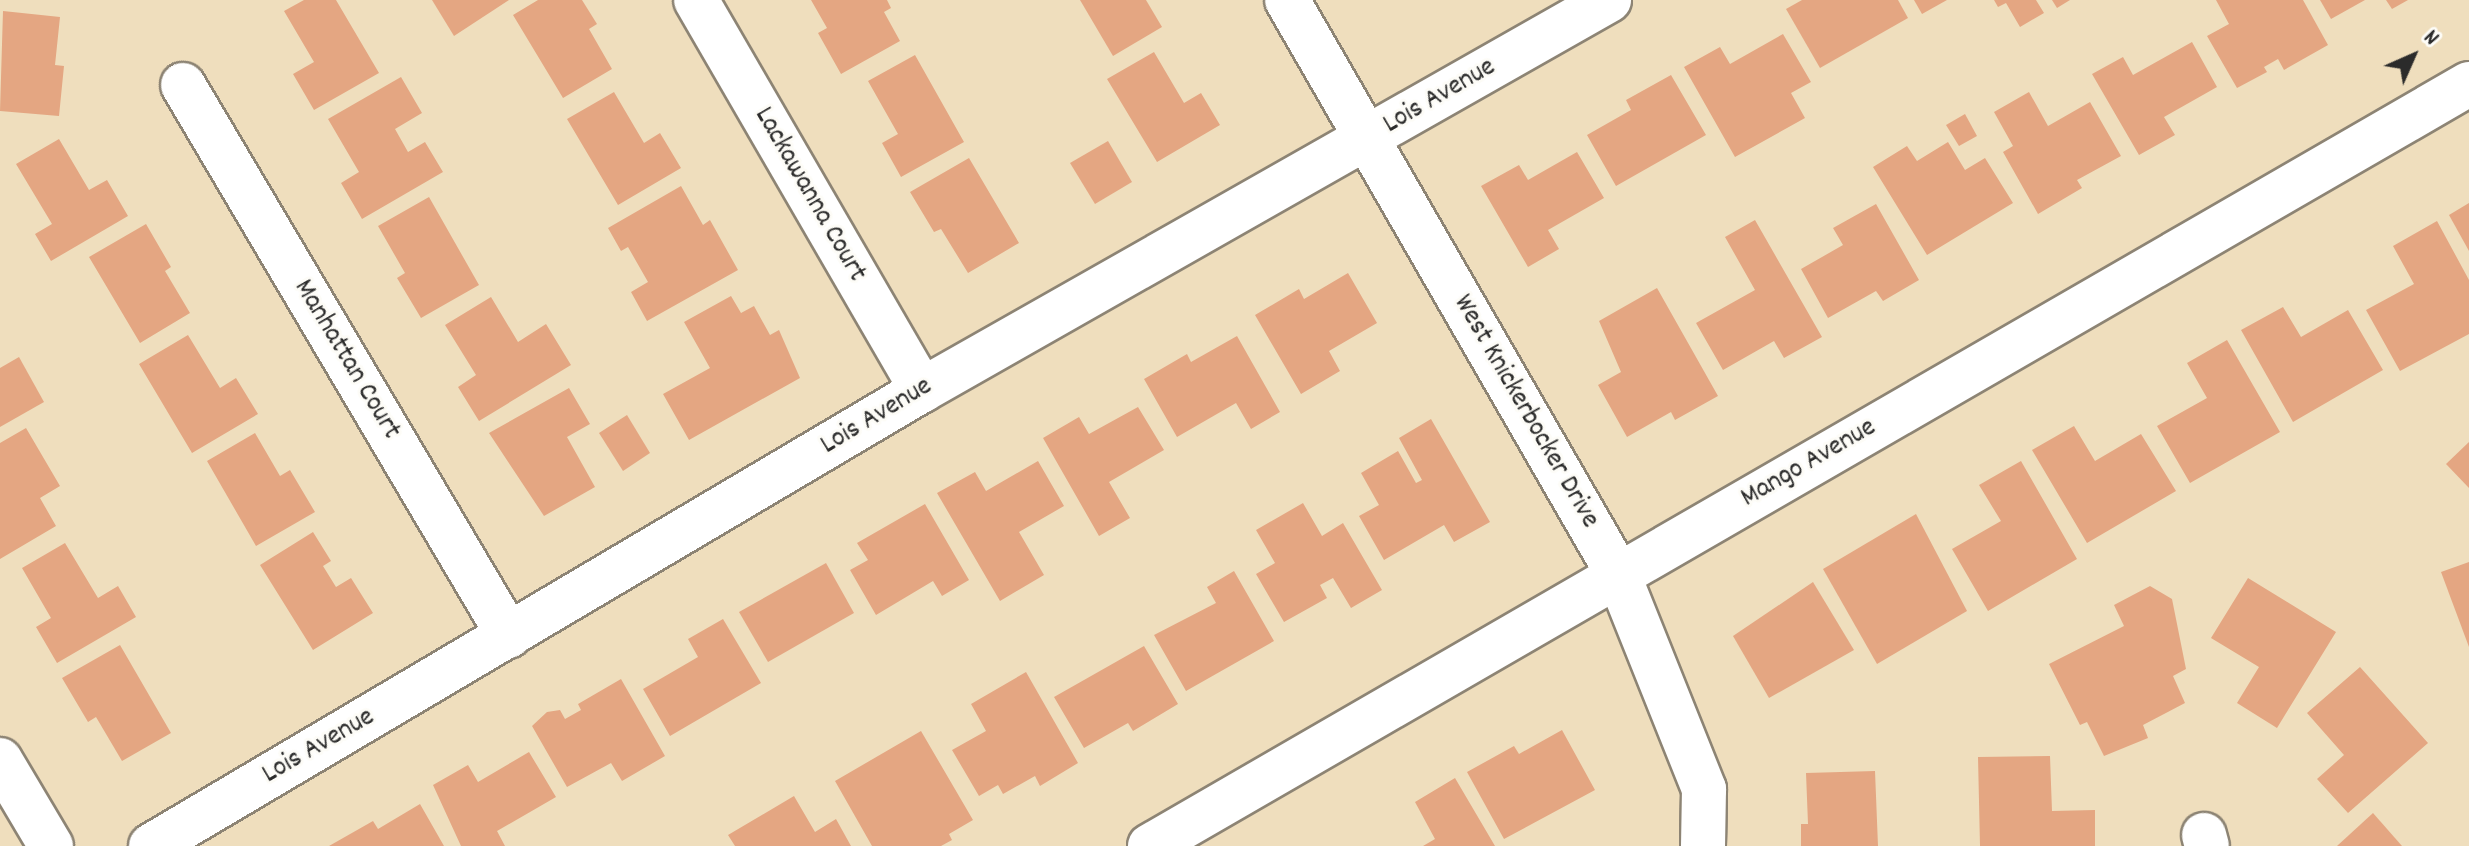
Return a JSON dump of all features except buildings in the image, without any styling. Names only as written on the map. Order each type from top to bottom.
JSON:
[{"type":"street","name":"Lackawanna Court","points":[[696,0],[922,390]]},
{"type":"street","name":"West Knickerbocker Drive","points":[[1287,0],[1618,574],[1704,789],[1703,846]]},
{"type":"street","name":"Lois Avenue","points":[[151,846],[922,390],[1609,0]]},
{"type":"street","name":"Mango Avenue","points":[[1154,845],[2469,84]]},
{"type":"street","name":"Manhattan Court","points":[[183,85],[509,636]]},
{"type":"street","points":[[0,760],[51,846]]}]
